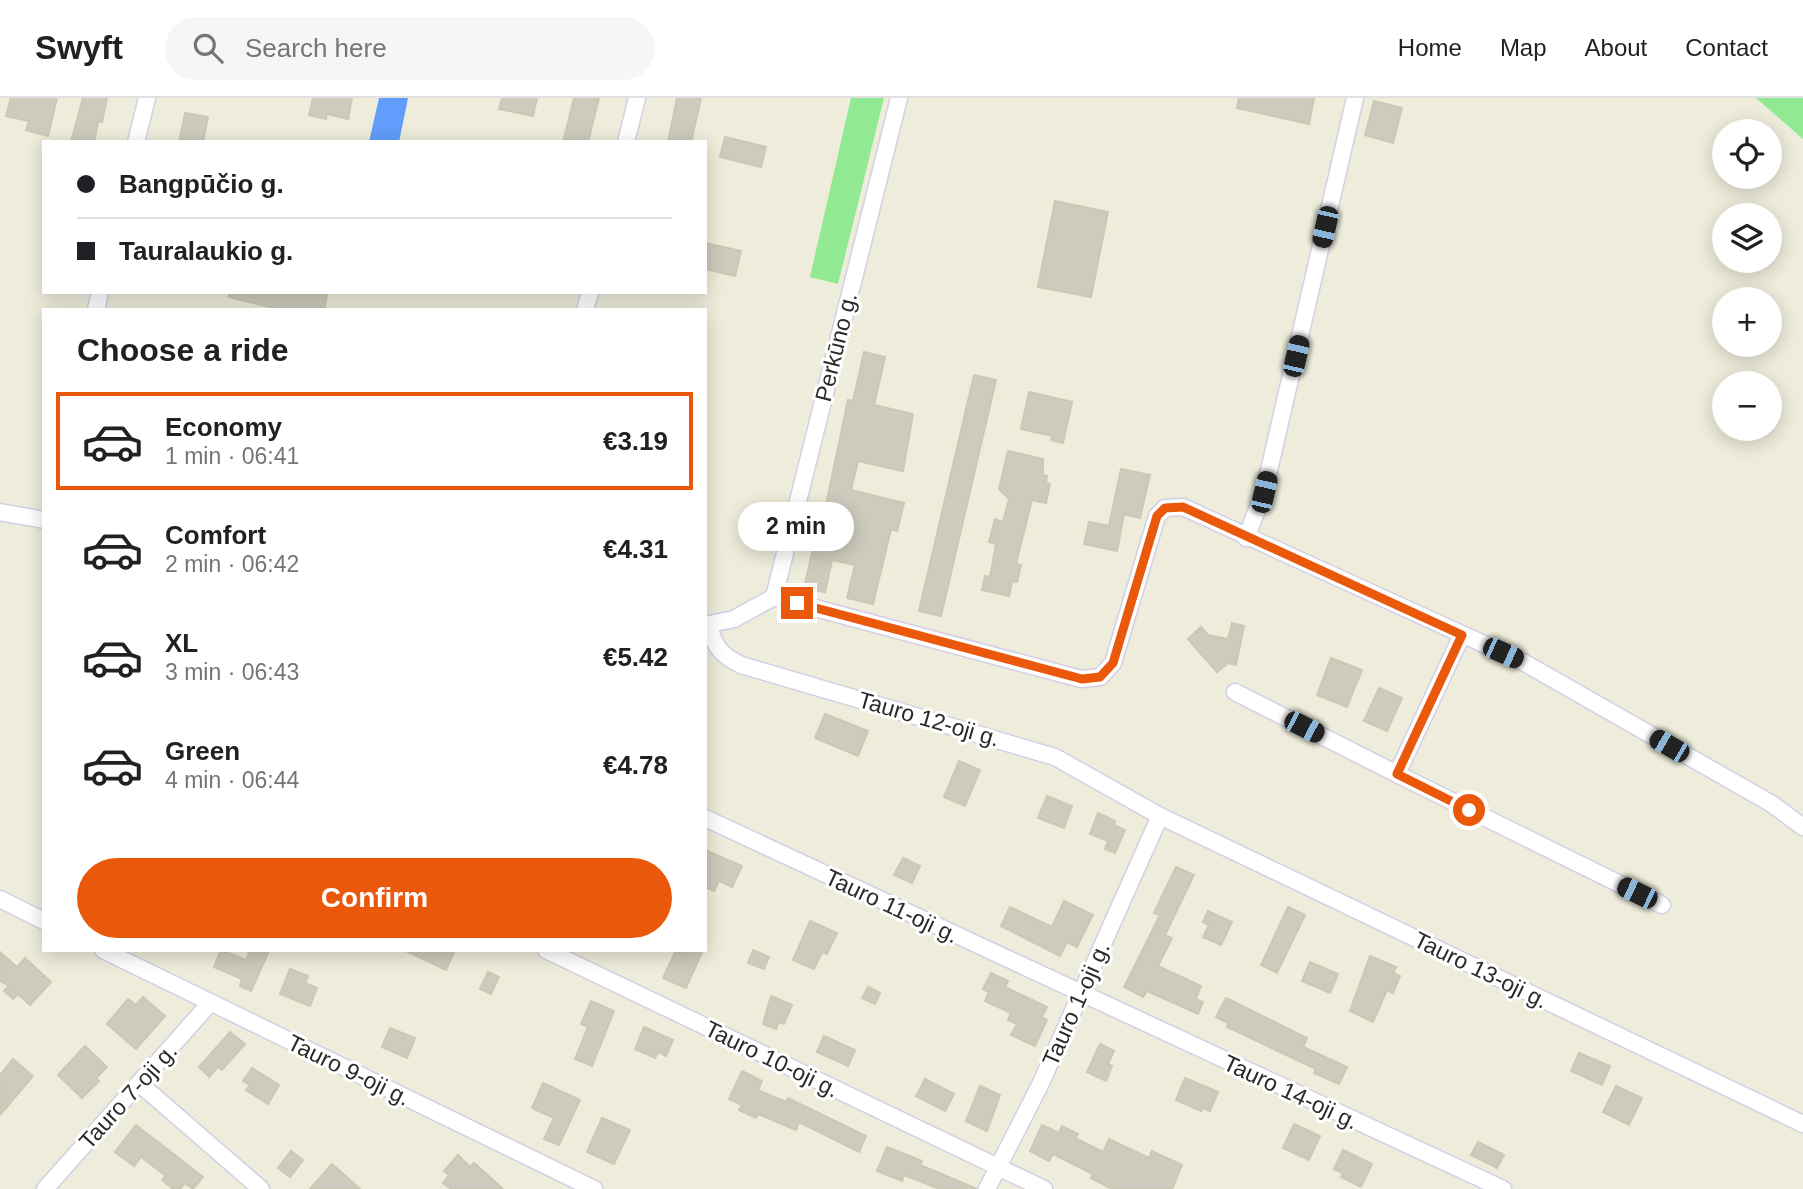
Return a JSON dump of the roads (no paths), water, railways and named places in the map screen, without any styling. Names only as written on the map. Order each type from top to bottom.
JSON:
[{"type":"street","points":[[136,140],[147,98]]},
{"type":"street","points":[[626,140],[637,98]]},
{"type":"street","name":"Perkūno g.","points":[[774,597],[899,98]]},
{"type":"street","points":[[1246,538],[1264,492],[1355,98]]},
{"type":"street","points":[[707,625],[752,612],[774,597],[1082,679],[1100,677],[1113,663],[1151,528],[1165,508],[1183,507],[1246,538],[1524,662],[1772,804],[1803,827]]},
{"type":"street","points":[[0,512],[42,520]]},
{"type":"street","name":"Tauro 12-oji g.","points":[[707,625],[714,645],[725,657],[741,666],[1055,757],[1160,816]]},
{"type":"street","points":[[1397,774],[1462,635]]},
{"type":"street","points":[[1235,692],[1662,905]]},
{"type":"street","name":"Tauro 1-oji g.","points":[[987,1189],[1041,1083],[1160,816]]},
{"type":"street","name":"Tauro 13-oji g.","points":[[1160,816],[1803,1124]]},
{"type":"street","name":"Tauro 11-oji g.","points":[[707,819],[1080,994]]},
{"type":"street","points":[[0,899],[42,920]]},
{"type":"street","name":"Tauro 9-oji g.","points":[[107,952],[594,1189]]},
{"type":"street","name":"Tauro 10-oji g.","points":[[550,952],[1044,1189]]},
{"type":"street","name":"Tauro 14-oji g.","points":[[1080,994],[1503,1189]]},
{"type":"street","name":"Tauro 7-oji g.","points":[[45,1189],[210,1003]]},
{"type":"street","points":[[140,1084],[261,1189]]},
{"type":"water","points":[[379,98],[408,98],[399,140],[369,140]]}]
